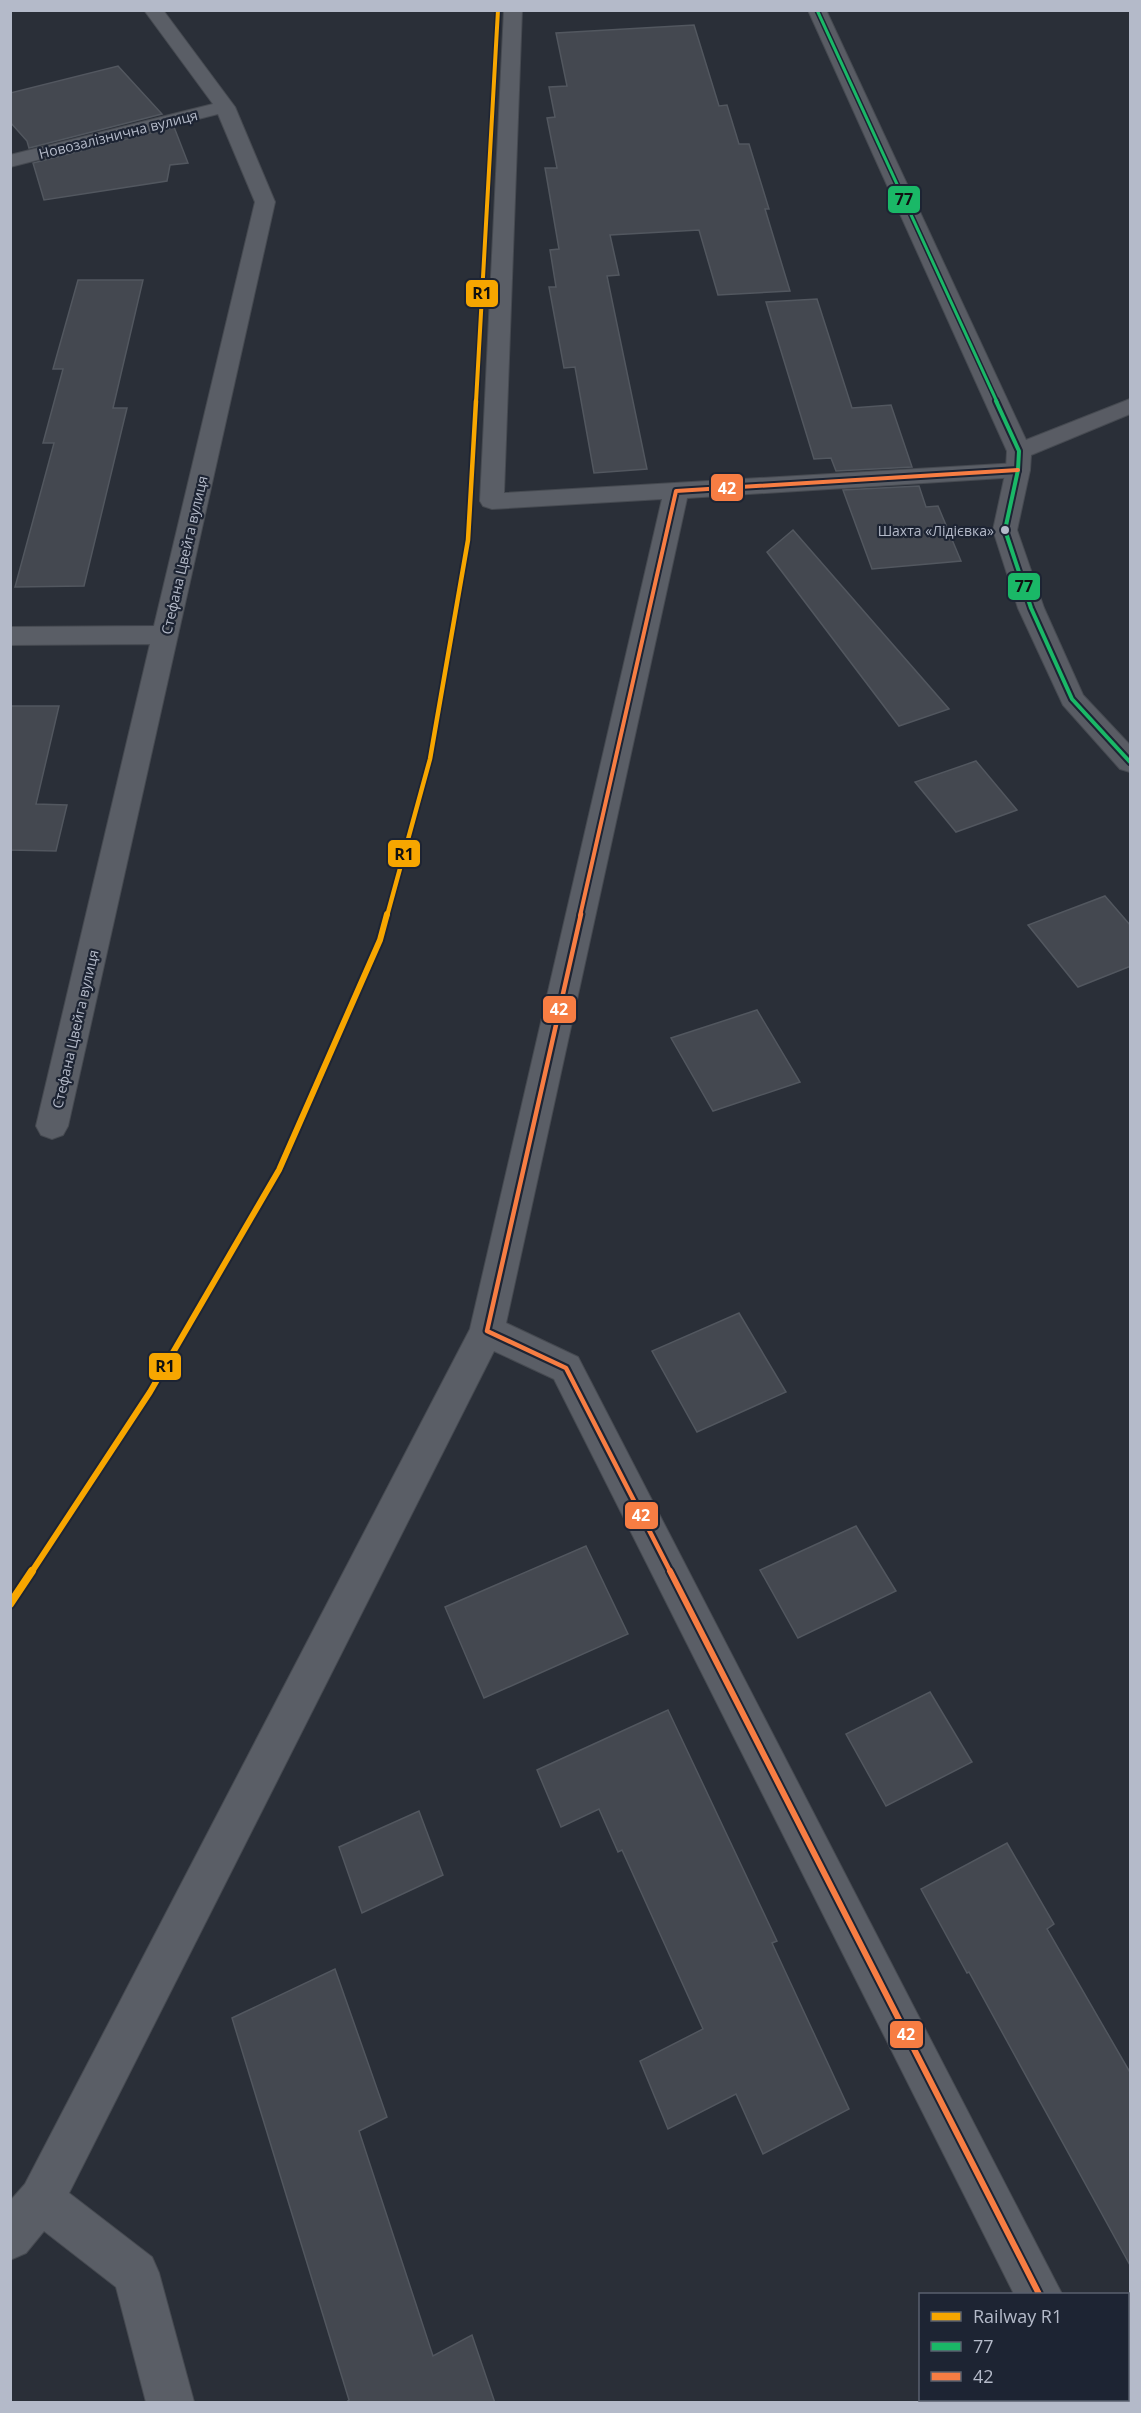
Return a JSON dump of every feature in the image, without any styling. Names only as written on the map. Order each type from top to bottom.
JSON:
[{"type":"main road","points":[[817,10],[1018,460],[1005,530],[1031,609],[1072,699],[1131,762]]},
{"type":"main road","points":[[1018,460],[1131,406]]},
{"type":"street","name":"Стефана Цвейга вулиця","points":[[52,1126],[265,202],[225,107],[153,10]]},
{"type":"street","points":[[513,10],[492,501],[676,492],[1018,460]]},
{"type":"street","name":"Новозалізнична вулиця","points":[[10,161],[225,107]]},
{"type":"street","points":[[10,2238],[41,2200],[487,1331],[676,492]]},
{"type":"street","points":[[10,636],[165,635]]},
{"type":"street","points":[[487,1331],[566,1368],[1038,2293]]},
{"type":"street","points":[[41,2200],[136,2273],[170,2403]]},
{"type":"building","points":[[694,25],[719,106],[727,105],[739,144],[749,144],[769,209],[765,209],[790,291],[718,295],[699,230],[610,235],[619,275],[607,276],[647,469],[594,473],[575,367],[564,368],[549,287],[556,287],[550,250],[559,249],[545,168],[557,168],[547,118],[555,117],[549,87],[567,86],[556,33]]},
{"type":"building","points":[[118,66],[162,114],[29,148],[27,141],[10,122],[10,93]]},
{"type":"building","points":[[174,127],[188,163],[170,165],[167,181],[44,200],[33,163]]},
{"type":"building","points":[[78,280],[143,280],[113,408],[127,408],[84,586],[15,587],[54,443],[43,443],[63,369],[53,369]]},
{"type":"building","points":[[817,299],[852,408],[891,405],[912,467],[836,471],[831,458],[814,459],[766,302]]},
{"type":"building","points":[[919,486],[926,507],[938,506],[961,561],[872,569],[843,490]]},
{"type":"building","points":[[793,530],[949,709],[899,726],[767,552]]},
{"type":"building","points":[[10,706],[59,706],[36,804],[67,805],[56,851],[10,850]]},
{"type":"building","points":[[976,761],[1017,810],[956,832],[915,782]]},
{"type":"building","points":[[1105,896],[1131,926],[1131,966],[1078,987],[1028,925]]},
{"type":"building","points":[[757,1010],[800,1082],[713,1111],[671,1038]]},
{"type":"building","points":[[739,1313],[786,1392],[697,1432],[652,1351]]},
{"type":"building","points":[[856,1526],[896,1591],[798,1638],[760,1570]]},
{"type":"building","points":[[586,1546],[628,1634],[484,1698],[445,1607]]},
{"type":"building","points":[[930,1692],[972,1762],[886,1806],[846,1734]]},
{"type":"building","points":[[668,1710],[777,1941],[772,1943],[849,2109],[763,2154],[736,2094],[668,2129],[640,2061],[703,2029],[622,1850],[618,1852],[599,1809],[561,1827],[537,1770]]},
{"type":"building","points":[[419,1811],[443,1875],[362,1913],[339,1847]]},
{"type":"building","points":[[1007,1843],[1054,1924],[1047,1929],[1131,2074],[1131,2267],[921,1889]]},
{"type":"building","points":[[335,1969],[387,2117],[359,2131],[433,2356],[472,2335],[495,2403],[345,2403],[349,2400],[232,2018]]},
{"type":"rail line","name":"R1","points":[[10,1604],[150,1392],[279,1170],[380,940],[430,759],[468,540],[498,10]]},
{"type":"transit line","name":"77","points":[[817,10],[1019,451],[1018,470],[1005,530],[1031,608],[1072,699],[1130,762]]},
{"type":"transit line","name":"42","points":[[1018,470],[676,491],[487,1331],[566,1368],[1038,2293]]},
{"type":"place","name":"Шахта «Лідієвка»","points":[[1005,530]]}]
